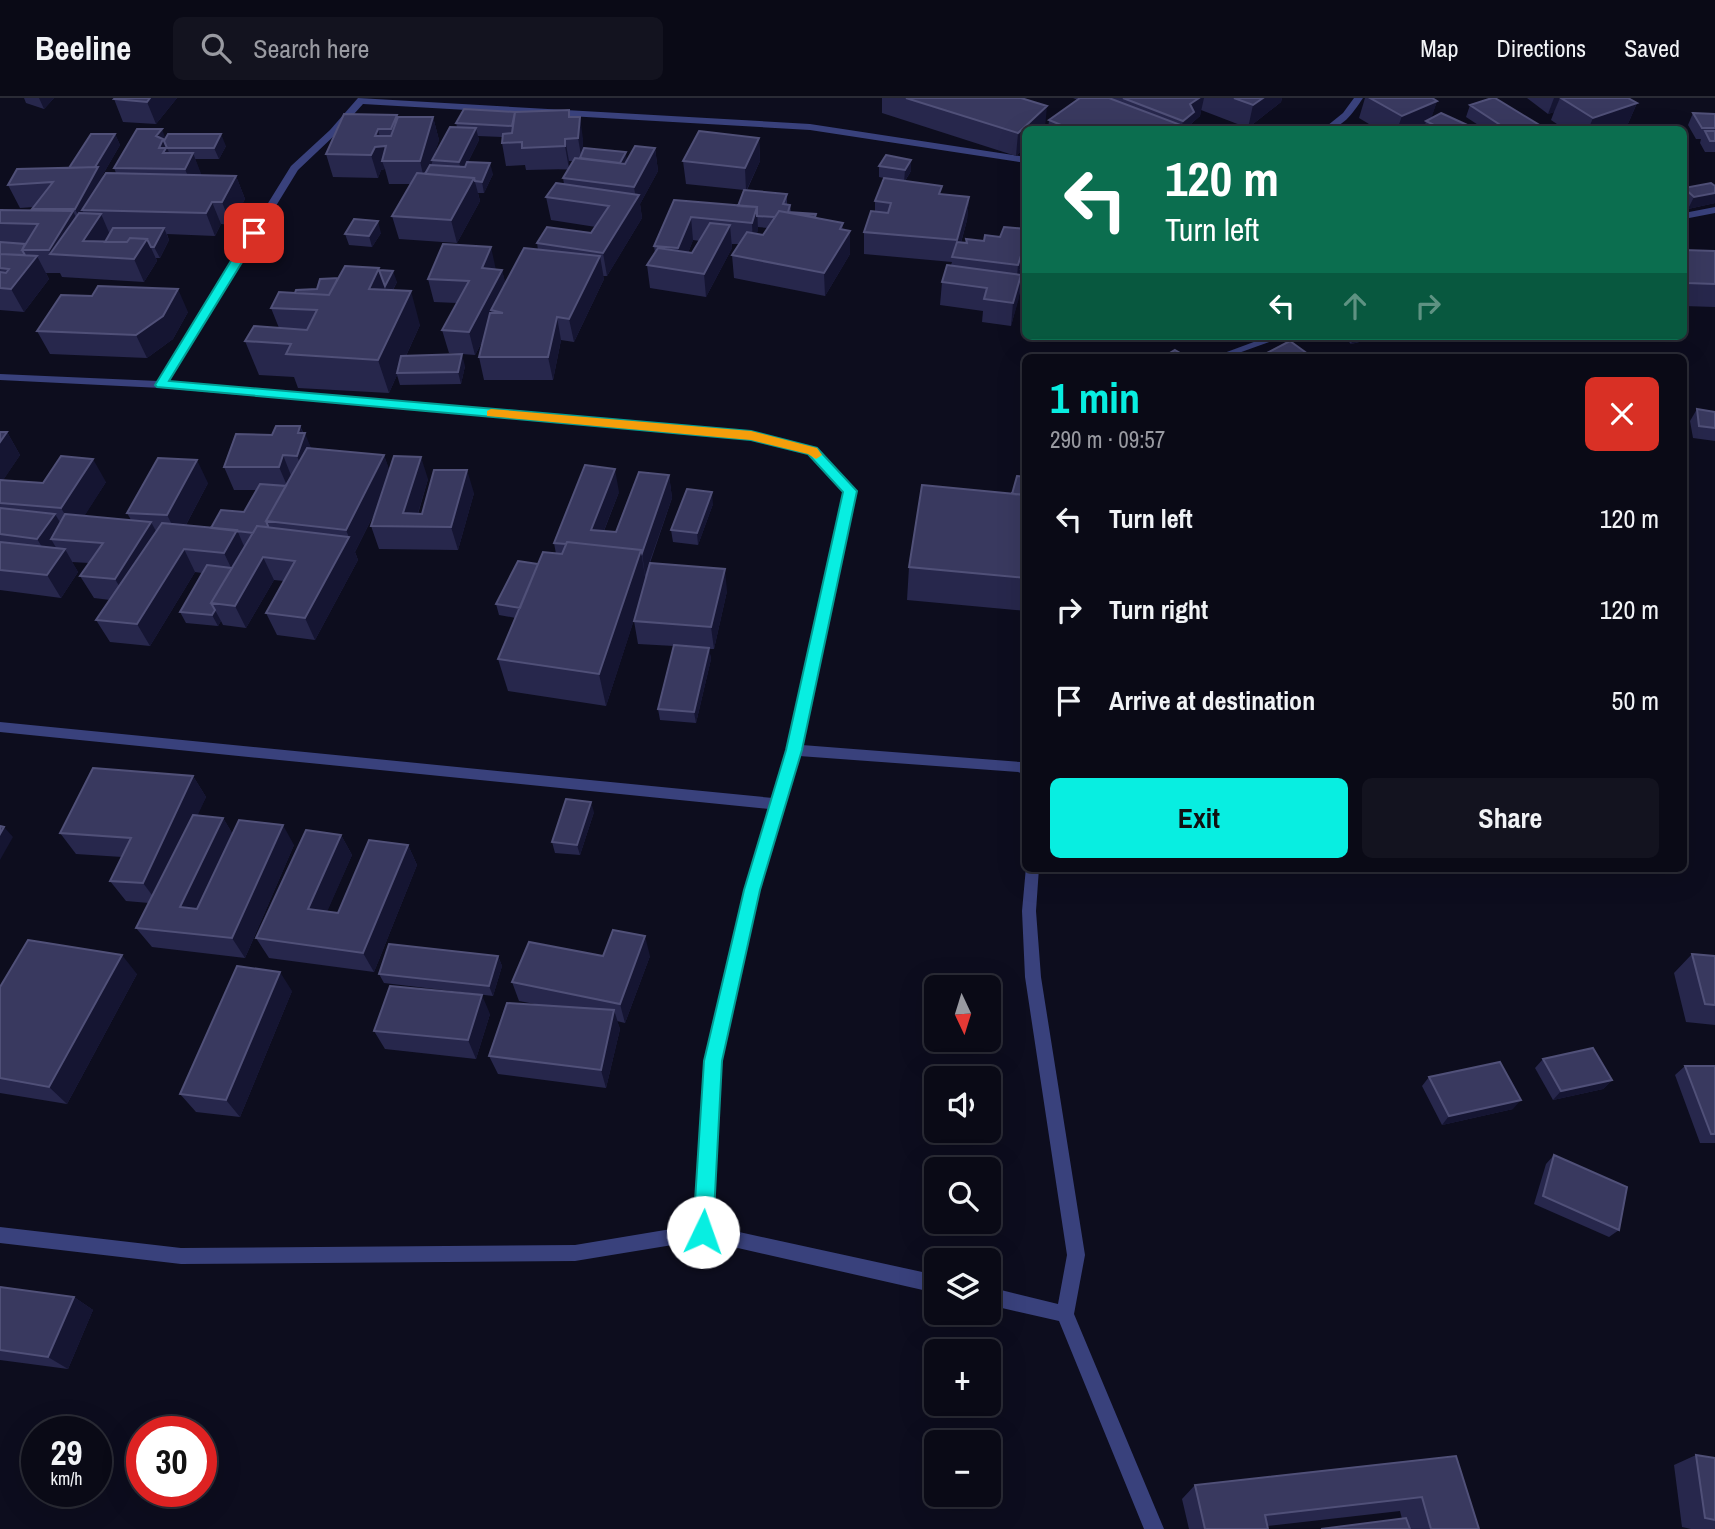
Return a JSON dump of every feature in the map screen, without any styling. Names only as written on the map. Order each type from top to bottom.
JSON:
[{"type":"street","points":[[1331,126],[1346,115],[1359,98]]},
{"type":"street","points":[[161,385],[293,168],[333,132],[362,100],[810,127],[1022,159]]},
{"type":"street","points":[[966,141],[984,152]]},
{"type":"street","points":[[1687,215],[1715,210]]},
{"type":"street","points":[[1229,353],[1268,340]]},
{"type":"street","points":[[0,377],[161,385],[751,435],[812,451],[850,491],[794,750],[752,890],[713,1061],[703,1232]]},
{"type":"street","points":[[0,727],[778,804]]},
{"type":"street","points":[[794,750],[1022,768]]},
{"type":"street","points":[[1032,872],[1029,911],[1033,977],[1076,1255],[1065,1314],[1154,1529]]},
{"type":"street","points":[[0,1235],[181,1256],[575,1253],[703,1232],[924,1281]]},
{"type":"street","points":[[1001,1299],[1065,1314]]},
{"type":"building","points":[[115,98],[150,98],[147,102]]},
{"type":"building","points":[[906,98],[1021,98],[1047,106],[1026,126],[1022,126],[1018,133]]},
{"type":"building","points":[[1080,98],[1109,98],[1183,126],[1063,126],[1049,120]]},
{"type":"building","points":[[1123,98],[1199,98],[1190,104],[1194,112],[1183,121]]},
{"type":"building","points":[[1234,98],[1263,98],[1253,105]]},
{"type":"building","points":[[1370,98],[1432,98],[1437,101],[1402,116]]},
{"type":"building","points":[[1495,98],[1541,126],[1502,126],[1470,105]]},
{"type":"building","points":[[1561,98],[1628,98],[1637,103],[1593,118]]},
{"type":"building","points":[[464,109],[516,112],[512,126],[456,123]]},
{"type":"building","points":[[569,110],[569,117],[580,117],[578,138],[565,139],[565,146],[522,148],[522,142],[502,143],[503,134],[512,133],[515,112]]},
{"type":"building","points":[[1441,113],[1469,126],[1436,126],[1426,121]]},
{"type":"building","points":[[1693,113],[1715,114],[1715,128],[1702,128]]},
{"type":"building","points":[[344,114],[397,115],[391,129],[378,129],[375,136],[391,136],[398,117],[433,117],[420,161],[382,161],[386,146],[375,147],[371,155],[326,154]]},
{"type":"building","points":[[450,127],[476,128],[459,162],[432,160]]},
{"type":"building","points":[[137,129],[162,129],[156,136],[163,139],[159,148],[166,148],[163,153],[193,153],[185,169],[114,168]]},
{"type":"building","points":[[699,131],[759,138],[745,168],[683,161]]},
{"type":"building","points":[[1705,131],[1715,131],[1715,141],[1710,141]]},
{"type":"building","points":[[91,134],[115,134],[95,167],[69,168]]},
{"type":"building","points":[[168,134],[221,134],[214,148],[167,148],[164,141]]},
{"type":"building","points":[[635,146],[655,148],[634,187],[563,178],[575,158],[625,164]]},
{"type":"building","points":[[584,148],[626,152],[620,163],[580,158]]},
{"type":"building","points":[[886,155],[911,160],[905,170],[879,166]]},
{"type":"building","points":[[467,162],[490,163],[482,182],[475,181],[474,178],[425,174],[430,165],[465,167]]},
{"type":"building","points":[[98,167],[75,209],[32,209],[53,182],[8,185],[17,169]]},
{"type":"building","points":[[106,173],[236,176],[222,202],[212,202],[206,213],[82,210]]},
{"type":"building","points":[[417,173],[474,178],[451,220],[392,216]]},
{"type":"building","points":[[884,178],[942,186],[939,194],[969,197],[957,240],[864,232],[871,211],[888,213],[891,203],[875,201]]},
{"type":"building","points":[[556,183],[639,195],[603,253],[537,243],[547,227],[591,233],[609,206],[546,197]]},
{"type":"building","points":[[1711,183],[1715,186],[1715,193],[1694,197],[1687,187]]},
{"type":"building","points":[[744,190],[787,194],[783,204],[790,205],[788,212],[816,214],[815,217],[779,211],[775,217],[757,216],[757,207],[738,206]]},
{"type":"building","points":[[674,200],[757,207],[752,223],[691,217],[678,248],[654,246]]},
{"type":"building","points":[[0,210],[73,211],[49,250],[22,250],[38,224],[0,223]]},
{"type":"building","points":[[779,211],[843,223],[840,229],[850,231],[824,273],[732,255],[747,232],[763,235]]},
{"type":"building","points":[[79,213],[101,214],[83,241],[127,242],[130,238],[147,239],[134,259],[50,254]]},
{"type":"building","points":[[354,219],[378,221],[369,236],[345,234]]},
{"type":"building","points":[[710,223],[730,225],[704,274],[647,265],[658,248],[692,253]]},
{"type":"building","points":[[1004,227],[1022,229],[1022,252],[1018,265],[952,257],[957,242],[967,243],[966,239],[984,241],[985,235],[1000,237]]},
{"type":"building","points":[[113,228],[164,228],[154,247],[151,247],[147,239],[130,238],[127,242],[105,242]]},
{"type":"building","points":[[0,242],[25,244],[22,250],[25,255],[0,254]]},
{"type":"building","points":[[443,244],[491,247],[482,268],[502,270],[469,332],[442,330],[469,281],[428,279]]},
{"type":"building","points":[[524,248],[600,256],[569,319],[557,317],[548,357],[479,357],[490,313],[503,313],[491,310]]},
{"type":"building","points":[[1687,250],[1715,251],[1715,284],[1687,283]]},
{"type":"building","points":[[0,254],[37,256],[11,289],[0,288],[0,272],[6,273],[9,269],[0,268]]},
{"type":"building","points":[[947,265],[1021,275],[1013,303],[984,299],[987,288],[942,282]]},
{"type":"building","points":[[345,266],[379,268],[369,289],[411,291],[378,360],[286,354],[291,344],[245,341],[254,326],[307,330],[317,310],[271,308],[279,292],[329,295]]},
{"type":"building","points":[[379,270],[393,271],[385,286]]},
{"type":"building","points":[[338,278],[329,295],[295,293],[296,290],[317,289],[320,279]]},
{"type":"building","points":[[98,286],[178,289],[163,316],[136,335],[37,331],[61,295],[92,296]]},
{"type":"building","points":[[1290,341],[1308,354],[1265,354]]},
{"type":"building","points":[[462,354],[458,372],[397,373],[401,356]]},
{"type":"building","points":[[1697,409],[1715,412],[1715,428],[1699,426]]},
{"type":"building","points":[[276,426],[300,426],[298,433],[305,433],[297,456],[283,455],[279,467],[224,467],[236,434],[272,435]]},
{"type":"building","points":[[0,432],[7,432],[0,442]]},
{"type":"building","points":[[307,448],[384,455],[346,530],[266,521]]},
{"type":"building","points":[[61,456],[93,459],[61,508],[0,503],[0,480],[43,483]]},
{"type":"building","points":[[394,456],[421,457],[403,513],[422,514],[434,470],[467,470],[451,527],[371,526]]},
{"type":"building","points":[[158,458],[197,460],[167,515],[127,513]]},
{"type":"building","points":[[585,465],[615,469],[591,530],[616,532],[639,472],[669,475],[642,553],[641,550],[554,543]]},
{"type":"building","points":[[1017,476],[1022,477],[1022,495],[1012,494]]},
{"type":"building","points":[[260,484],[286,486],[266,521],[267,527],[257,526],[253,533],[211,528],[221,510],[244,512]]},
{"type":"building","points":[[922,485],[1022,495],[1022,578],[909,567]]},
{"type":"building","points":[[687,489],[712,492],[697,533],[671,530]]},
{"type":"building","points":[[0,508],[55,514],[37,539],[0,534]]},
{"type":"building","points":[[65,514],[151,522],[115,579],[80,576],[103,543],[51,539]]},
{"type":"building","points":[[162,523],[237,530],[224,553],[184,549],[137,624],[96,620]]},
{"type":"building","points":[[257,526],[349,537],[305,618],[266,613],[295,561],[263,557],[235,606],[211,603]]},
{"type":"building","points":[[0,542],[65,549],[47,575],[0,570]]},
{"type":"building","points":[[567,542],[641,550],[599,674],[498,659],[543,552],[562,554]]},
{"type":"building","points":[[518,561],[538,564],[520,608],[496,604]]},
{"type":"building","points":[[650,563],[725,569],[711,627],[634,621]]},
{"type":"building","points":[[207,565],[232,568],[211,603],[215,610],[212,615],[180,612]]},
{"type":"building","points":[[674,645],[709,648],[694,712],[658,709]]},
{"type":"building","points":[[93,768],[193,776],[143,883],[110,881],[131,838],[60,833]]},
{"type":"building","points":[[566,799],[591,802],[577,845],[552,842]]},
{"type":"building","points":[[193,815],[223,818],[180,907],[197,909],[239,820],[283,825],[232,938],[136,928]]},
{"type":"building","points":[[306,830],[341,835],[308,909],[338,913],[369,840],[408,845],[363,953],[256,938]]},
{"type":"building","points":[[613,930],[645,936],[620,1004],[512,982],[529,942],[603,956]]},
{"type":"building","points":[[28,940],[122,955],[49,1087],[0,1078],[0,987]]},
{"type":"building","points":[[389,944],[498,956],[489,986],[379,974]]},
{"type":"building","points":[[1692,954],[1715,956],[1715,1005],[1705,1004]]},
{"type":"building","points":[[237,966],[280,972],[226,1100],[180,1094]]},
{"type":"building","points":[[390,986],[482,995],[468,1040],[374,1031]]},
{"type":"building","points":[[507,1003],[614,1010],[601,1070],[489,1056]]},
{"type":"building","points":[[1593,1048],[1612,1080],[1561,1091],[1543,1059]]},
{"type":"building","points":[[1500,1062],[1521,1100],[1449,1116],[1429,1077]]},
{"type":"building","points":[[1685,1066],[1715,1066],[1715,1134],[1711,1134]]},
{"type":"building","points":[[1554,1155],[1627,1187],[1619,1230],[1543,1196]]},
{"type":"building","points":[[0,1287],[74,1297],[48,1357],[0,1350]]},
{"type":"building","points":[[1696,1455],[1715,1458],[1715,1520],[1705,1518]]},
{"type":"building","points":[[1456,1456],[1479,1529],[1431,1529],[1422,1497],[1265,1515],[1268,1529],[1205,1529],[1195,1485]]},
{"type":"building","points":[[1406,1518],[1410,1529],[1321,1529]]},
{"type":"slow traffic","points":[[491,413],[751,435],[812,451],[816,455]]},
{"type":"route","points":[[254,233],[161,385],[751,435],[812,451],[850,491],[794,750],[752,890],[713,1061],[703,1232]]}]
